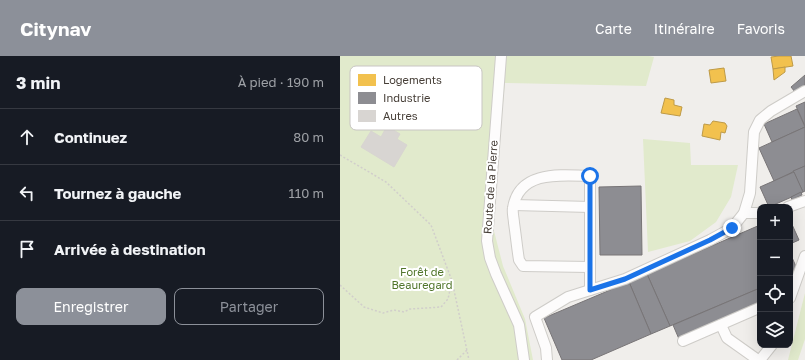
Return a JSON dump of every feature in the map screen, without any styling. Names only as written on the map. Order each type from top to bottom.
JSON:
[{"type":"street","name":"Route de la Pierre","points":[[501,56],[487,242],[490,258],[496,274],[519,324],[524,360]]},
{"type":"street","points":[[546,360],[546,348],[535,317],[568,297],[625,279],[710,240],[732,228],[744,213],[750,193],[754,132],[760,120],[771,111],[805,92]]},
{"type":"street","points":[[590,267],[523,266],[518,260],[513,209],[517,194],[528,184],[542,177],[556,175],[590,176],[590,267],[590,290]]},
{"type":"street","points":[[793,205],[805,201]]},
{"type":"street","points":[[514,205],[590,207]]},
{"type":"street","points":[[744,213],[757,213]]},
{"type":"street","points":[[793,290],[805,256]]},
{"type":"street","points":[[683,341],[757,309]]},
{"type":"street","points":[[721,325],[727,338],[759,360],[769,348]]},
{"type":"path","points":[[340,155],[386,182],[431,225],[452,281],[468,349],[469,360]]},
{"type":"path","points":[[340,285],[364,307],[383,313],[394,310],[404,312],[410,309],[440,307],[448,299],[450,290],[454,292]]},
{"type":"path","points":[[457,360],[468,349]]},
{"type":"green space","name":"Forêt de Beauregard","points":[[340,56],[654,57],[646,86],[505,83],[497,164],[493,227],[503,266],[525,319],[533,360],[340,360]]},
{"type":"green space","points":[[643,139],[690,143],[691,165],[738,165],[731,197],[716,222],[690,241],[648,252]]},
{"type":"green space","points":[[805,293],[805,339],[798,360],[788,360],[791,348],[793,348],[793,340]]},
{"type":"building: Logements","points":[[791,56],[793,66],[773,69],[771,57]]},
{"type":"building: Logements","points":[[785,67],[785,72],[774,80],[773,69]]},
{"type":"building: Logements","points":[[724,68],[726,81],[711,83],[709,70]]},
{"type":"building: Logements","points":[[665,98],[674,100],[674,105],[682,107],[680,116],[661,113]]},
{"type":"building: Logements","points":[[713,121],[725,123],[727,126],[725,133],[721,132],[720,140],[702,136],[704,124],[710,125]]},
{"type":"building: Industrie","points":[[805,75],[805,86],[795,92],[791,87]]},
{"type":"building: Industrie","points":[[805,102],[805,126],[796,106]]},
{"type":"building: Industrie","points":[[797,109],[805,127],[772,142],[764,124]]},
{"type":"building: Industrie","points":[[805,127],[805,166],[774,181],[759,148]]},
{"type":"building: Industrie","points":[[805,166],[805,191],[803,192],[793,171]]},
{"type":"building: Industrie","points":[[794,172],[803,192],[776,204],[768,204],[760,187]]},
{"type":"building: Industrie","points":[[641,186],[642,255],[600,255],[599,187]]},
{"type":"building: Industrie","points":[[801,192],[802,195],[792,200],[791,197]]},
{"type":"building: Industrie","points":[[757,226],[757,289],[670,326],[647,274]]},
{"type":"building: Industrie","points":[[793,227],[799,240],[793,243]]},
{"type":"building: Industrie","points":[[793,260],[798,271],[793,274]]},
{"type":"building: Industrie","points":[[647,274],[670,326],[651,334],[629,282]]},
{"type":"building: Industrie","points":[[629,282],[651,334],[591,360],[562,360],[544,318]]},
{"type":"building: Industrie","points":[[757,289],[757,305],[679,339],[673,325]]},
{"type":"building: Autres","points":[[385,130],[394,130],[400,134],[397,139],[407,145],[394,167],[361,147],[371,131],[381,137]]},
{"type":"route","points":[[590,176],[590,290],[625,279],[710,240],[732,228]]}]
